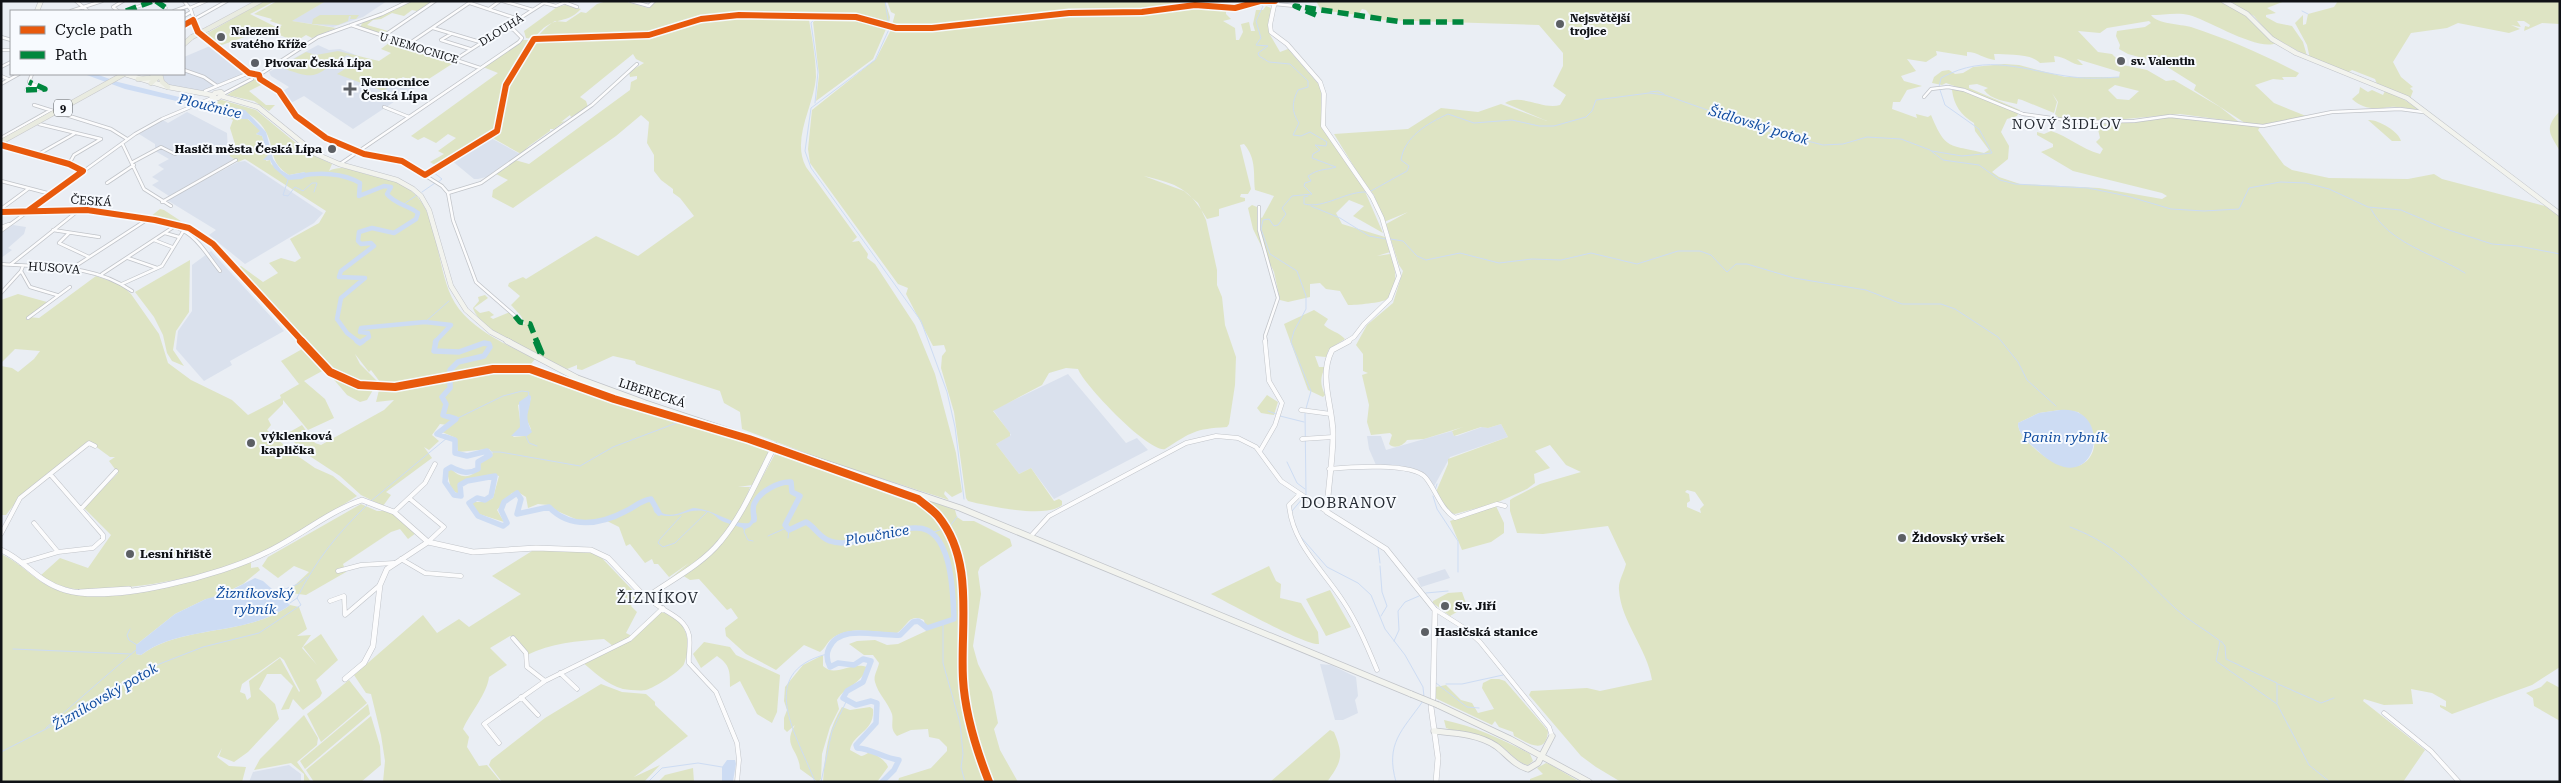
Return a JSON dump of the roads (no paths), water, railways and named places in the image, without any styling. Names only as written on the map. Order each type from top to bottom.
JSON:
[{"type":"main road","points":[[185,41],[260,1]]},
{"type":"main road","points":[[2224,1],[2248,14],[2270,38],[2290,50],[2400,94],[2560,214]]},
{"type":"main road","name":"9","points":[[1,143],[123,75]]},
{"type":"main road","points":[[128,75],[210,97],[222,94]]},
{"type":"main road","points":[[138,79],[150,78],[157,75]]},
{"type":"main road","points":[[152,83],[158,75]]},
{"type":"main road","points":[[159,75],[162,82],[168,87]]},
{"type":"main road","name":"LIBERECKÁ","points":[[222,94],[258,107],[310,150],[339,164],[398,180],[421,196],[429,210],[453,291],[467,311],[481,324],[509,342],[588,383],[940,501],[1031,536],[1411,694],[1542,756],[1589,782]]},
{"type":"main road","points":[[1434,731],[1485,740],[1526,768],[1534,766],[1542,756],[1552,736]]},
{"type":"street","points":[[76,1],[87,10]]},
{"type":"street","points":[[74,10],[102,1]]},
{"type":"street","points":[[117,10],[113,7],[123,1]]},
{"type":"street","points":[[129,10],[154,1],[166,8]]},
{"type":"street","points":[[184,1],[189,7],[198,32],[249,73],[279,91],[286,105],[296,116],[315,130],[358,152],[405,162],[442,186],[448,193],[453,220],[471,273],[486,293],[516,316]]},
{"type":"street","points":[[178,10],[206,1]]},
{"type":"street","points":[[222,94],[255,77],[309,42],[409,1]]},
{"type":"street","points":[[381,37],[435,1]]},
{"type":"street","points":[[489,9],[501,1],[533,10]]},
{"type":"street","points":[[631,1],[649,6],[654,1]]},
{"type":"street","points":[[1246,1],[1275,2],[1295,6]]},
{"type":"street","points":[[1275,2],[1280,1]]},
{"type":"street","points":[[185,24],[227,2]]},
{"type":"street","points":[[410,44],[470,2],[519,19]]},
{"type":"street","points":[[545,2],[556,6],[567,2],[577,7]]},
{"type":"street","name":"DLOUHÁ","points":[[456,59],[545,2]]},
{"type":"street","points":[[1275,2],[1272,32],[1287,44],[1320,82],[1324,94],[1323,126],[1372,196],[1382,218],[1399,276],[1398,285],[1390,302],[1365,324],[1353,338],[1331,350],[1324,386],[1331,414],[1332,437],[1327,512]]},
{"type":"street","points":[[185,15],[191,12]]},
{"type":"street","points":[[357,28],[360,22]]},
{"type":"street","name":"U NEMOCNICE","points":[[350,25],[381,37],[410,44],[481,68]]},
{"type":"street","points":[[339,164],[522,38],[514,30],[506,27]]},
{"type":"street","name":"U NEMOCNICE","points":[[344,28],[357,28]]},
{"type":"street","points":[[433,28],[480,43]]},
{"type":"street","points":[[451,33],[442,40],[471,49]]},
{"type":"street","points":[[448,193],[481,183],[592,105],[637,64]]},
{"type":"street","points":[[185,70],[204,77],[217,86]]},
{"type":"street","points":[[205,91],[249,73]]},
{"type":"street","points":[[1,84],[17,75]]},
{"type":"street","points":[[26,90],[45,89],[29,82],[32,75]]},
{"type":"street","points":[[1,76],[9,80]]},
{"type":"street","points":[[1924,97],[1932,88],[1956,89],[1977,94],[2023,114],[2080,122],[2134,121],[2170,116],[2263,126],[2332,112],[2400,109],[2426,112]]},
{"type":"street","points":[[1,231],[123,145],[127,139],[162,119],[210,97]]},
{"type":"street","points":[[34,105],[111,129],[127,139]]},
{"type":"street","points":[[384,108],[409,117]]},
{"type":"street","points":[[1,138],[49,111]]},
{"type":"street","points":[[39,124],[101,139],[74,155],[69,164]]},
{"type":"street","points":[[37,155],[75,134]]},
{"type":"street","points":[[1,143],[69,164],[84,171]]},
{"type":"street","points":[[123,145],[134,164],[144,189],[171,206]]},
{"type":"street","points":[[107,183],[160,148],[175,154]]},
{"type":"street","points":[[162,202],[236,160]]},
{"type":"street","points":[[1,181],[51,194]]},
{"type":"street","points":[[1,209],[28,188]]},
{"type":"street","points":[[1259,207],[1259,230],[1278,298],[1276,309],[1265,336],[1269,381],[1282,403],[1275,425],[1260,451]]},
{"type":"street","points":[[10,266],[80,210]]},
{"type":"street","name":"ČESKÁ","points":[[28,211],[80,210],[149,219],[175,226],[184,230],[193,238],[220,271]]},
{"type":"street","points":[[73,267],[149,219]]},
{"type":"street","points":[[1,227],[9,224]]},
{"type":"street","points":[[102,275],[175,226]]},
{"type":"street","points":[[53,230],[69,234],[99,237]]},
{"type":"street","points":[[122,284],[165,263],[172,247],[184,230]]},
{"type":"street","points":[[164,233],[179,237]]},
{"type":"street","points":[[69,234],[59,243],[89,257]]},
{"type":"street","points":[[154,240],[172,247]]},
{"type":"street","points":[[128,257],[158,268]]},
{"type":"street","name":"HUSOVA","points":[[1,264],[10,266],[73,267],[102,275],[132,291]]},
{"type":"street","points":[[1,293],[21,271],[23,266]]},
{"type":"street","points":[[21,271],[30,287],[58,295]]},
{"type":"street","points":[[28,318],[70,287]]},
{"type":"street","points":[[1301,410],[1331,414]]},
{"type":"street","points":[[1031,536],[1049,516],[1193,440],[1203,436],[1225,435],[1245,441],[1260,451],[1282,481],[1386,550],[1436,610],[1466,629],[1480,642],[1549,727],[1552,736]]},
{"type":"street","points":[[1302,439],[1332,437]]},
{"type":"street","points":[[1,534],[20,498],[89,442],[95,446]]},
{"type":"street","points":[[647,596],[653,594],[706,556],[732,526],[776,445]]},
{"type":"street","points":[[394,512],[425,483],[435,464]]},
{"type":"street","points":[[1329,469],[1352,467],[1416,470],[1426,478],[1442,509],[1455,518],[1497,504],[1505,506]]},
{"type":"street","points":[[81,508],[116,471]]},
{"type":"street","points":[[21,562],[58,552],[92,548],[102,539],[103,535],[50,474]]},
{"type":"street","points":[[1300,494],[1289,505],[1290,518],[1296,534],[1344,602],[1365,641],[1377,670]]},
{"type":"street","points":[[345,679],[364,663],[373,646],[380,585],[388,569],[394,563],[428,542],[444,527],[409,498]]},
{"type":"street","points":[[1,550],[21,562],[33,574],[54,587],[73,593],[113,594],[181,580],[258,557],[354,502],[365,500],[394,512],[428,542],[473,552],[536,548],[591,550],[608,558],[638,591],[680,619],[684,624],[689,634],[689,663],[716,692],[737,743],[739,760],[737,782]]},
{"type":"street","points":[[34,523],[58,552]]},
{"type":"street","points":[[400,559],[426,573],[461,576]]},
{"type":"street","points":[[338,571],[361,565],[394,563]]},
{"type":"street","points":[[330,601],[344,596],[344,615],[380,585]]},
{"type":"street","points":[[499,743],[484,724],[545,681],[630,639],[663,608]]},
{"type":"street","points":[[1432,698],[1436,610]]},
{"type":"street","points":[[513,638],[526,653],[527,667],[545,681]]},
{"type":"street","points":[[560,673],[577,689]]},
{"type":"street","points":[[521,697],[538,715]]},
{"type":"street","points":[[1435,706],[1434,731],[1438,758],[1436,782]]},
{"type":"street","points":[[2384,713],[2431,751],[2459,782]]},
{"type":"water","points":[[87,75],[99,75],[118,82],[179,97],[245,110],[266,132],[273,159],[281,170],[289,175],[305,172],[306,176],[302,179],[288,180],[274,168],[270,160],[263,160],[268,155],[264,152],[266,149],[262,136],[256,134],[260,131],[248,119],[241,119],[241,113],[202,107],[125,89]]},
{"type":"water","points":[[529,395],[531,396],[527,417],[532,432],[527,436],[511,436],[520,427],[519,402]]},
{"type":"water","name":"Panin rybník","points":[[2060,410],[2078,412],[2089,422],[2094,435],[2092,449],[2086,461],[2074,467],[2058,465],[2038,451],[2025,439],[2018,423],[2039,413]]},
{"type":"water","points":[[693,508],[708,511],[742,523],[749,523],[756,512],[757,519],[750,527],[743,530],[743,528],[724,522],[713,514],[704,511],[691,511],[670,516],[655,513],[653,509],[672,515]]},
{"type":"water","name":"Žizníkovský rybník","points":[[255,578],[263,581],[290,605],[273,615],[254,622],[175,639],[157,645],[141,655],[136,654],[136,645],[175,614],[206,599],[224,594]]},
{"type":"water","points":[[727,760],[735,760],[733,781],[722,782],[722,767]]},
{"type":"waterway","points":[[885,1],[889,26]]},
{"type":"waterway","points":[[1258,3],[1263,6],[1256,21],[1261,38],[1256,45],[1268,46],[1258,53],[1259,56],[1269,62],[1290,64],[1308,81],[1308,87],[1298,90],[1294,99],[1293,106],[1299,123],[1293,135],[1301,136],[1310,132],[1327,142],[1326,146],[1315,145],[1320,150],[1313,154],[1312,158],[1336,167],[1312,173],[1308,176],[1311,181],[1305,183],[1304,186],[1312,194],[1292,196],[1282,208],[1286,214],[1278,225],[1274,226],[1269,219],[1263,220],[1261,229],[1270,254],[1297,271],[1306,296],[1306,309],[1294,331],[1291,342],[1311,391],[1305,412],[1306,495]]},
{"type":"waterway","points":[[2302,11],[2308,14]]},
{"type":"waterway","points":[[815,103],[818,72],[811,23],[818,15]]},
{"type":"waterway","points":[[890,27],[875,60],[811,108],[805,151],[811,168],[921,321],[947,392],[955,427],[964,499]]},
{"type":"waterway","points":[[1939,87],[1941,78],[1958,70],[1990,65],[2022,68],[2079,78],[2119,77]]},
{"type":"waterway","points":[[1932,151],[1962,156],[1992,153],[1979,129],[1945,105],[1940,90]]},
{"type":"waterway","name":"Šidlovský potok","points":[[1650,92],[1658,91],[1664,94]]},
{"type":"waterway","name":"Šidlovský potok","points":[[1371,191],[1407,171],[1409,166],[1401,160],[1407,144],[1425,126],[1448,114],[1474,123],[1512,120],[1539,126],[1554,126],[1586,117],[1592,111],[1596,100],[1649,93],[1665,95],[1761,129],[1823,145],[1843,144],[1867,137],[1901,139],[1930,150],[1943,160],[1979,165],[2000,180],[2015,184],[2088,188],[2127,196],[2171,209],[2204,211],[2239,209],[2249,188],[2280,182],[2306,183],[2329,189],[2368,207],[2401,210],[2443,228],[2492,244],[2518,246],[2560,254]]},
{"type":"waterway","points":[[433,172],[442,179],[438,182]]},
{"type":"waterway","name":"Ploučnice","points":[[300,176],[323,174],[346,177],[360,183],[359,196],[384,186],[391,187],[387,194],[390,197],[418,213],[416,219],[394,233],[372,228],[359,232],[358,241],[361,244],[371,243],[374,246],[341,271],[339,277],[365,278],[341,298],[337,319],[347,333],[359,342]]},
{"type":"waterway","points":[[288,180],[283,195],[288,196],[295,187],[303,191],[312,183],[317,183],[314,192]]},
{"type":"waterway","points":[[422,192],[435,183]]},
{"type":"waterway","name":"Šidlovský potok","points":[[1308,196],[1304,197],[1304,204],[1312,205],[1359,192],[1367,192]]},
{"type":"waterway","points":[[404,204],[417,195]]},
{"type":"waterway","points":[[1311,206],[1340,218],[1369,236],[1386,239]]},
{"type":"waterway","points":[[2371,209],[2379,221],[2400,239],[2465,273]]},
{"type":"waterway","points":[[1390,239],[1403,241],[1417,256],[1426,260],[1460,253],[1499,263],[1532,259],[1561,260],[1591,253],[1637,264],[1678,251],[1700,251],[1711,255],[1727,272],[1736,264],[1747,264],[1794,278],[1866,290],[1902,304],[1941,304],[1955,309],[1998,337],[2018,362],[2027,380],[2056,406]]},
{"type":"waterway","points":[[425,322],[449,301]]},
{"type":"waterway","name":"Ploučnice","points":[[361,342],[369,337],[368,333],[360,332],[361,328],[425,322],[451,325],[435,342]]},
{"type":"waterway","name":"Ploučnice","points":[[357,341],[360,343],[363,341]]},
{"type":"waterway","name":"Ploučnice","points":[[436,341],[434,351],[459,352],[484,343],[489,344],[490,347],[484,356],[458,362],[450,370],[450,388],[442,397],[446,404],[443,415],[456,419],[437,434],[455,440],[455,453],[467,456],[487,451],[490,455],[478,462],[478,469],[474,471],[464,472],[451,467],[446,470],[445,482],[454,495],[461,496],[460,485],[467,481],[495,476],[491,496],[485,500],[477,498],[469,503],[478,516],[503,526],[507,523],[501,510],[504,502],[517,493],[521,499],[517,514],[549,507],[566,519],[576,522],[596,522],[616,516],[641,502],[651,499],[659,513]]},
{"type":"waterway","points":[[456,419],[503,396],[522,391],[529,392],[528,397]]},
{"type":"waterway","points":[[1268,411],[1276,414]]},
{"type":"waterway","points":[[1280,416],[1304,422]]},
{"type":"waterway","points":[[488,452],[500,452],[580,466],[613,447],[687,419]]},
{"type":"waterway","points":[[525,434],[529,443],[537,446]]},
{"type":"waterway","name":"Žizníkovský potok","points":[[371,501],[447,438]]},
{"type":"waterway","points":[[1287,462],[1297,483],[1305,489]]},
{"type":"waterway","name":"Ploučnice","points":[[754,520],[753,506],[760,495],[775,485],[791,482],[792,492],[800,496],[785,525],[789,530],[806,522],[826,540],[842,543],[864,540],[904,529],[917,528],[929,531],[944,550],[951,579],[954,619],[927,628],[918,621],[913,622],[900,635],[851,633],[834,640],[828,650],[827,658],[830,667],[838,663],[854,665],[863,659],[871,661],[863,682],[847,691],[843,698],[856,705],[871,701],[877,703],[876,723],[856,745],[857,748],[899,760],[894,770],[882,782]]},
{"type":"waterway","points":[[1435,490],[1437,484]]},
{"type":"waterway","points":[[1433,496],[1437,509],[1458,541],[1458,572]]},
{"type":"waterway","points":[[1292,511],[1303,498]]},
{"type":"waterway","name":"Žizníkovský potok","points":[[297,598],[320,559],[346,526],[368,504]]},
{"type":"waterway","points":[[681,516],[660,539],[658,543],[663,547],[675,543],[707,512]]},
{"type":"waterway","points":[[949,527],[957,517]]},
{"type":"waterway","points":[[2070,527],[2103,543],[2116,552],[2181,613],[2220,641],[2216,661],[2277,704],[2309,765],[2330,782]]},
{"type":"waterway","points":[[745,528],[744,532],[748,540],[753,541]]},
{"type":"waterway","points":[[768,536],[786,528]]},
{"type":"waterway","points":[[934,532],[946,528]]},
{"type":"waterway","points":[[788,538],[789,530]]},
{"type":"waterway","points":[[1300,536],[1327,567],[1358,583],[1371,595],[1385,629],[1394,641]]},
{"type":"waterway","points":[[1378,547],[1380,563]]},
{"type":"waterway","points":[[1380,566],[1382,592],[1387,606],[1381,616]]},
{"type":"waterway","points":[[275,593],[298,584],[307,577]]},
{"type":"waterway","points":[[1426,593],[1448,591]]},
{"type":"waterway","points":[[1394,641],[1399,630],[1398,611],[1405,602],[1419,596]]},
{"type":"waterway","name":"Žizníkovský potok","points":[[1,752],[85,709],[144,670],[203,647],[259,633],[301,605],[297,598]]},
{"type":"waterway","points":[[290,603],[297,598]]},
{"type":"waterway","points":[[943,623],[943,663],[960,723],[963,754],[961,767],[965,782]]},
{"type":"waterway","points":[[130,629],[127,635],[129,640],[137,645]]},
{"type":"waterway","points":[[1394,641],[1405,655],[1423,687],[1424,697]]},
{"type":"waterway","points":[[2221,641],[2225,646],[2226,659],[2277,683],[2277,703]]},
{"type":"waterway","points":[[13,649],[131,654]]},
{"type":"waterway","points":[[46,728],[136,650]]},
{"type":"waterway","points":[[815,782],[792,727],[787,709],[786,691],[792,676],[805,663],[827,654]]},
{"type":"waterway","points":[[1446,684],[1462,684],[1503,675]]},
{"type":"waterway","points":[[1436,683],[1467,707],[1479,708]]},
{"type":"waterway","points":[[2278,684],[2321,703],[2334,698]]},
{"type":"waterway","points":[[1396,782],[1393,769],[1394,747],[1402,730],[1423,701]]},
{"type":"waterway","points":[[821,782],[832,731],[846,702]]},
{"type":"waterway","points":[[648,782],[662,768],[698,763],[722,767]]},
{"type":"place","name":"Nejsvětější trojice","points":[[1560,24]]},
{"type":"place","name":"Nalezení svatého Kříže","points":[[221,37]]},
{"type":"place","name":"sv. Valentin","points":[[2121,61]]},
{"type":"place","name":"Pivovar Česká Lípa","points":[[255,63]]},
{"type":"place","name":"Nemocnice Česká Lípa","points":[[350,89]]},
{"type":"place","name":"Hasiči města Česká Lípa","points":[[332,149]]},
{"type":"place","name":"výklenková kaplička","points":[[251,443]]},
{"type":"place","name":"Židovský vršek","points":[[1902,538]]},
{"type":"place","name":"Lesní hřiště","points":[[130,554]]},
{"type":"place","name":"Sv. Jiří","points":[[1445,606]]},
{"type":"place","name":"Hasičská stanice","points":[[1425,632]]},
{"type":"district","name":"NOVÝ ŠIDLOV","points":[[2067,124]]},
{"type":"district","name":"DOBRANOV","points":[[1349,503]]},
{"type":"district","name":"ŽIZNÍKOV","points":[[658,598]]}]
